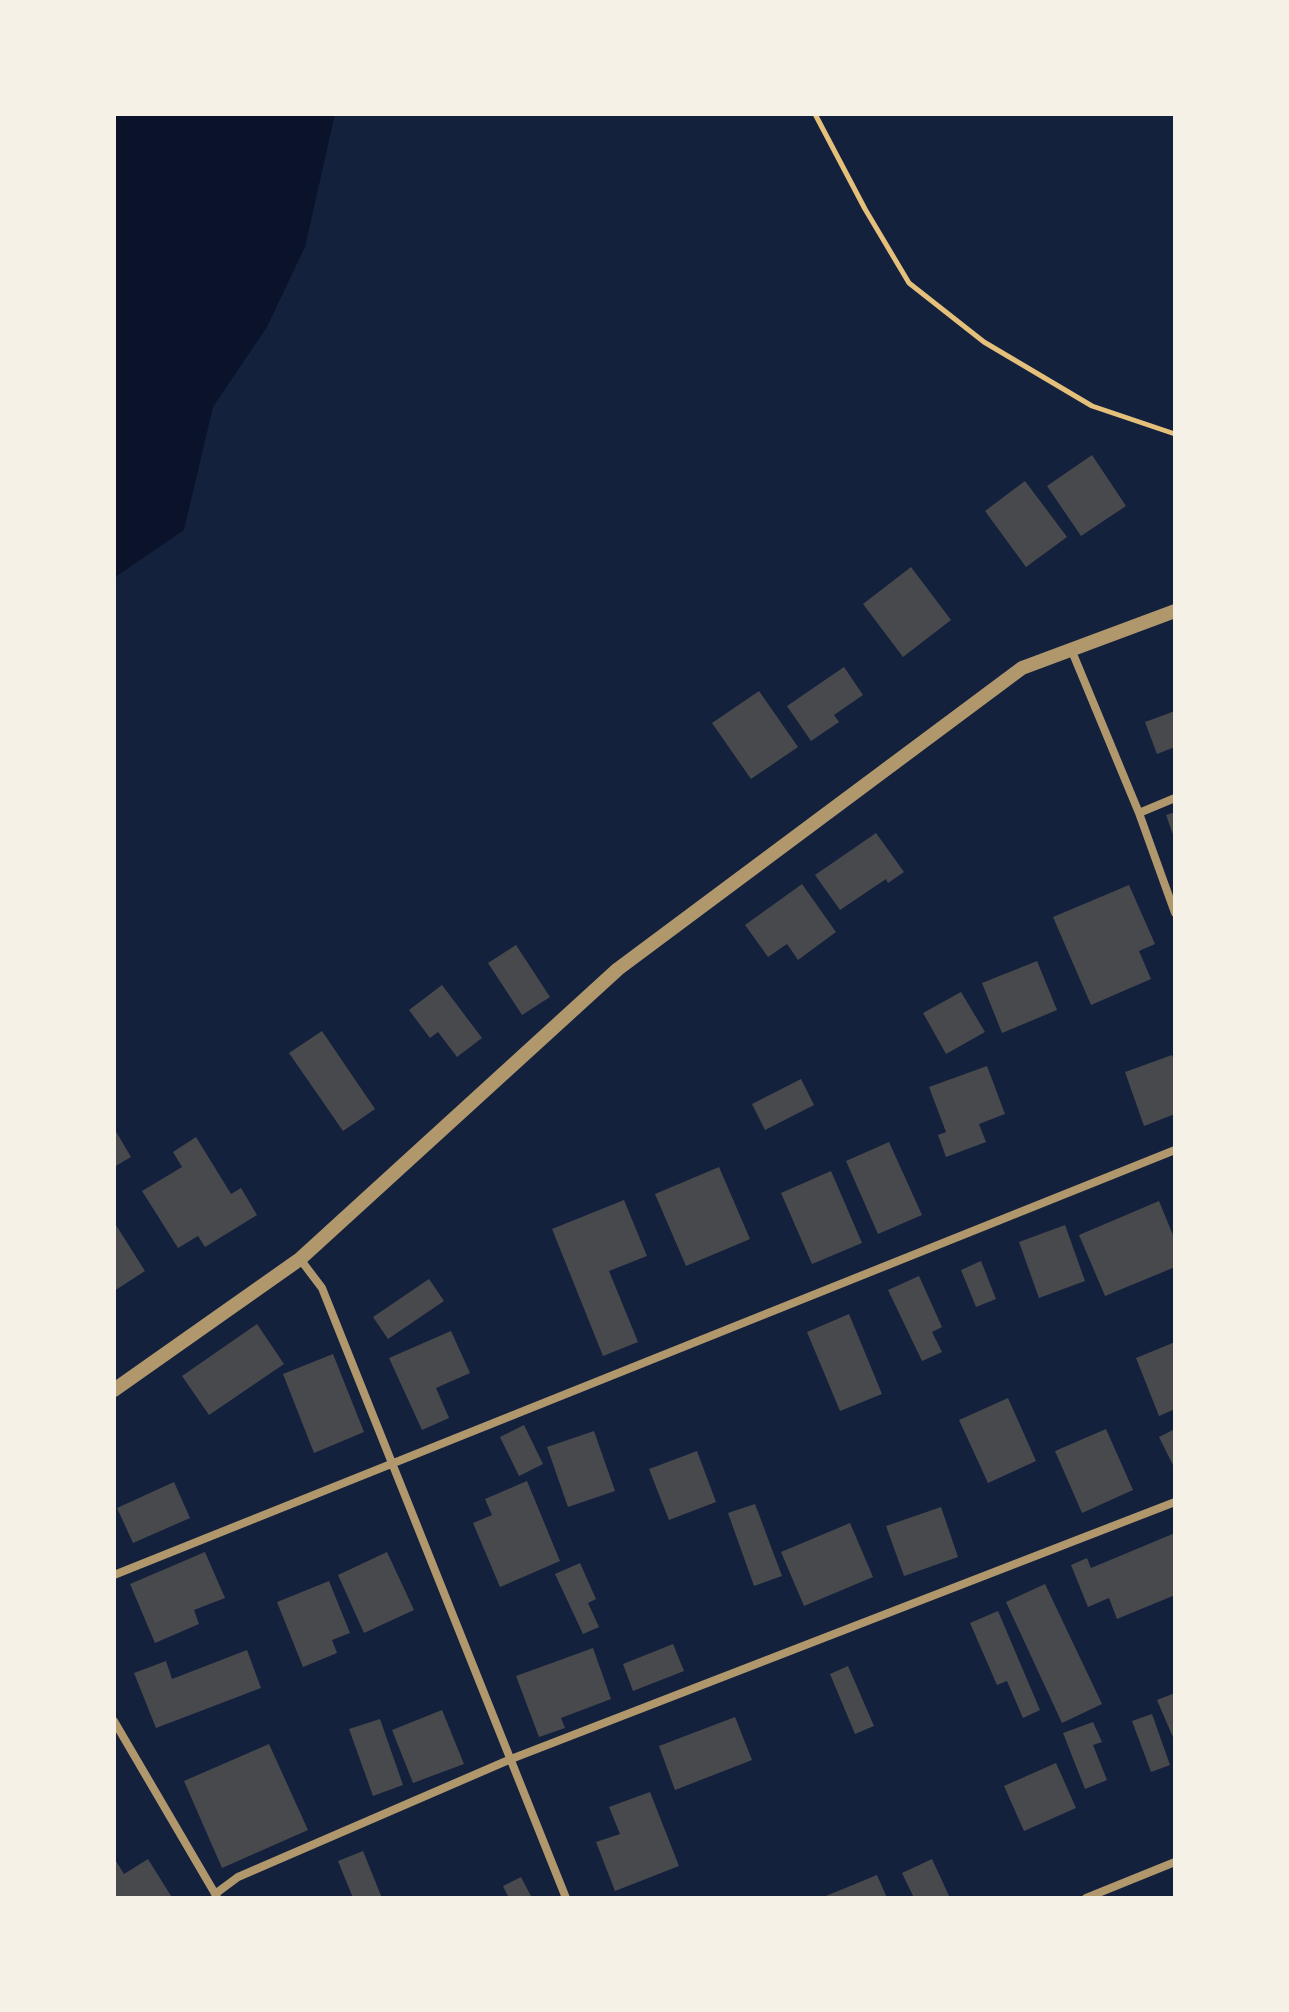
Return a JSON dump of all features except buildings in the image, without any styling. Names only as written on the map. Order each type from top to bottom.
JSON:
[{"type":"street","points":[[114,1390],[300,1259],[618,969],[1022,668],[1175,611]]},
{"type":"street","points":[[1071,649],[1139,813],[1175,913]]},
{"type":"street","points":[[1139,813],[1175,798]]},
{"type":"street","points":[[114,1575],[1175,1150]]},
{"type":"street","points":[[300,1259],[322,1288],[566,1898]]},
{"type":"street","points":[[114,1721],[216,1896],[238,1877],[511,1759],[1175,1502]]},
{"type":"street","points":[[1086,1898],[1175,1862]]},
{"type":"path","points":[[815,114],[865,209],[909,283],[984,342],[1092,406],[1175,434]]},
{"type":"water","points":[[114,114],[335,114],[305,247],[267,327],[213,407],[184,530],[114,578]]}]
